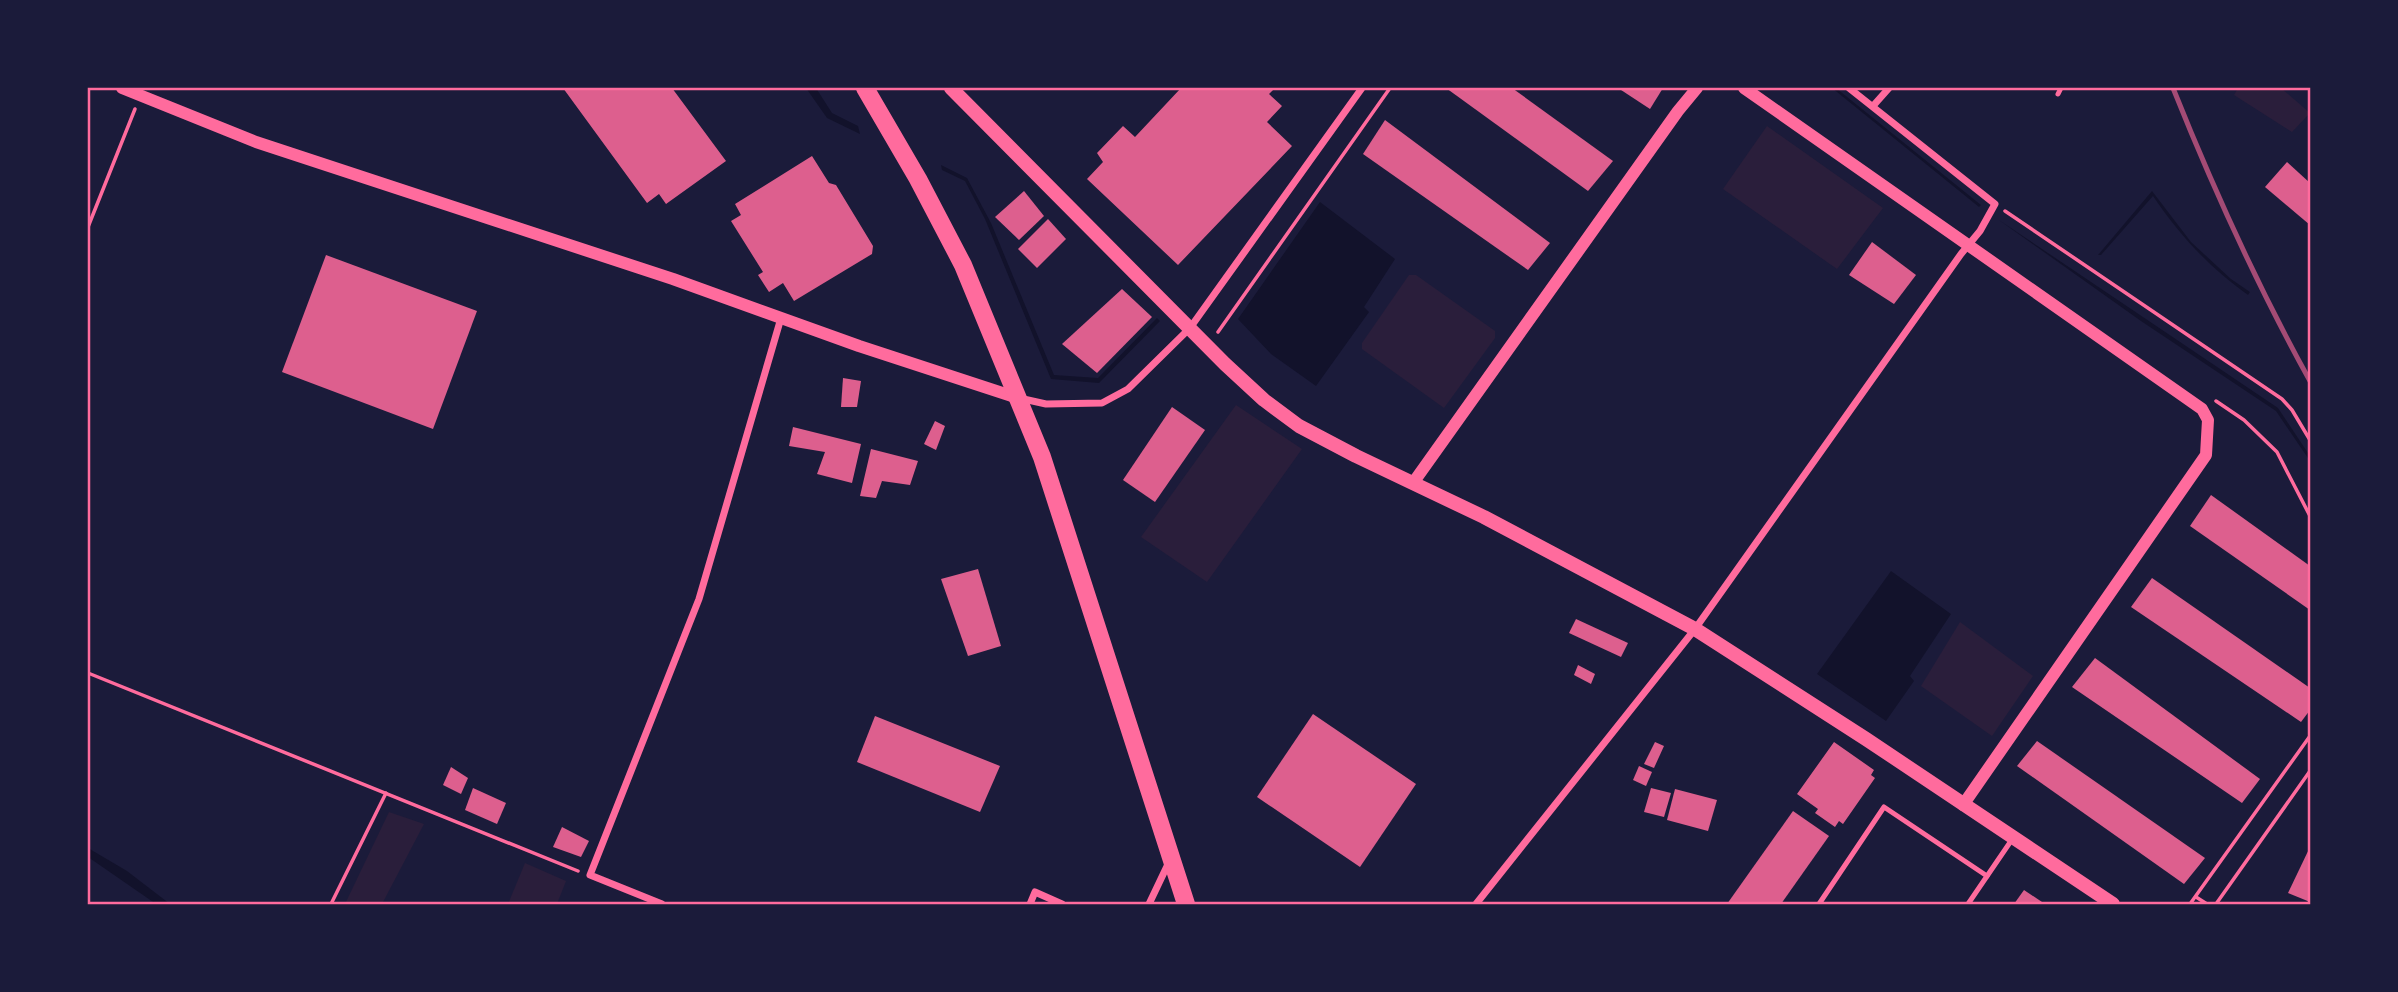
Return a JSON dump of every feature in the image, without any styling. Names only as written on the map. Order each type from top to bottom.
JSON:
[{"type":"highway","points":[[865,88],[930,200],[963,265],[1042,457],[1186,905]]},
{"type":"main road","points":[[951,88],[1254,391],[1299,426],[1555,554],[1695,629],[1866,739],[2113,905]]},
{"type":"street","points":[[122,88],[142,91],[267,146],[782,317],[859,346],[1018,398],[1046,404],[1102,403],[1128,389],[1190,328],[1362,88]]},
{"type":"street","points":[[1413,483],[1697,88]]},
{"type":"street","points":[[1744,88],[2203,409],[2208,420],[2206,455],[1963,805]]},
{"type":"street","points":[[1476,905],[1695,629],[1970,244],[1995,204],[1849,88]]},
{"type":"street","points":[[1873,106],[1889,88]]},
{"type":"street","points":[[662,905],[590,875],[699,599],[782,317]]},
{"type":"street","points":[[1149,905],[1171,859]]},
{"type":"street","points":[[1030,905],[1035,892],[1062,905]]},
{"type":"lane","points":[[1819,905],[1884,807],[1987,876]]},
{"type":"lane","points":[[1968,905],[2014,838]]},
{"type":"path","points":[[1218,332],[1390,88]]},
{"type":"path","points":[[88,227],[142,91]]},
{"type":"path","points":[[1995,204],[2282,399],[2311,440]]},
{"type":"path","points":[[2211,398],[2244,420],[2277,452],[2311,516]]},
{"type":"path","points":[[88,673],[590,875]]},
{"type":"path","points":[[2190,905],[2311,736]]},
{"type":"path","points":[[2216,905],[2311,771]]},
{"type":"path","points":[[331,905],[386,793]]},
{"type":"path","points":[[2196,897],[2207,905]]},
{"type":"shaded area","points":[[806,88],[816,88],[832,113],[858,126],[860,134],[827,118]]},
{"type":"shaded area","points":[[1832,88],[1836,88],[1981,205],[1979,207]]},
{"type":"shaded area","points":[[2238,88],[2281,88],[2310,113],[2292,132],[2234,95]]},
{"type":"shaded area","points":[[1767,126],[1883,208],[1837,269],[1723,189]]},
{"type":"shaded area","points":[[941,165],[967,178],[991,223],[1054,375],[1098,378],[1157,318],[1160,321],[1099,383],[1051,379],[985,219],[965,181],[942,170]]},
{"type":"shaded area","points":[[2152,191],[2191,242],[2231,279],[2250,292],[2248,295],[2196,250],[2153,196],[2101,255],[2098,255]]},
{"type":"shaded area","points":[[1320,202],[1395,259],[1364,307],[1369,312],[1316,386],[1271,354],[1238,319]]},
{"type":"shaded area","points":[[1999,220],[2278,408],[2310,456],[2310,461],[2276,411],[2141,321]]},
{"type":"shaded area","points":[[1409,275],[1416,275],[1495,331],[1495,338],[1444,408],[1362,349],[1362,343]]},
{"type":"shaded area","points":[[1236,405],[1302,449],[1207,582],[1141,537]]},
{"type":"shaded area","points":[[1891,571],[1951,614],[1910,676],[1914,681],[1886,721],[1817,674]]},
{"type":"shaded area","points":[[1960,622],[2033,676],[1992,736],[1921,686]]},
{"type":"shaded area","points":[[389,812],[424,824],[382,904],[345,904]]},
{"type":"shaded area","points":[[88,848],[127,871],[170,904],[156,904],[88,857]]},
{"type":"shaded area","points":[[525,863],[566,881],[557,904],[508,904]]},
{"type":"building","points":[[563,88],[672,88],[726,161],[666,204],[659,194],[647,203]]},
{"type":"building","points":[[1181,88],[1275,88],[1269,94],[1282,106],[1267,122],[1292,146],[1178,265],[1087,179],[1103,162],[1097,153],[1123,126],[1135,137]]},
{"type":"building","points":[[1446,88],[1512,88],[1613,161],[1588,191]]},
{"type":"building","points":[[1618,88],[1663,88],[1650,109]]},
{"type":"building","points":[[1385,120],[1550,243],[1528,270],[1363,154]]},
{"type":"building","points":[[812,156],[829,183],[836,185],[873,246],[872,254],[794,301],[783,283],[769,292],[758,275],[763,272],[731,221],[741,215],[735,204]]},
{"type":"building","points":[[2287,162],[2310,183],[2310,225],[2265,187]]},
{"type":"building","points":[[1024,191],[1044,216],[1019,240],[995,217]]},
{"type":"building","points":[[1048,219],[1066,239],[1037,268],[1018,249]]},
{"type":"building","points":[[1872,242],[1916,275],[1894,304],[1849,275]]},
{"type":"building","points":[[326,255],[477,311],[433,429],[282,372]]},
{"type":"building","points":[[1122,289],[1152,317],[1097,373],[1062,344]]},
{"type":"building","points":[[843,378],[861,381],[857,407],[841,407]]},
{"type":"building","points":[[1172,407],[1205,430],[1155,502],[1123,480]]},
{"type":"building","points":[[935,421],[945,426],[936,450],[924,444]]},
{"type":"building","points":[[793,427],[861,444],[852,483],[817,474],[825,452],[789,446]]},
{"type":"building","points":[[871,449],[918,461],[910,485],[882,481],[876,498],[860,496]]},
{"type":"building","points":[[2211,495],[2310,566],[2310,610],[2190,526]]},
{"type":"building","points":[[978,569],[1001,646],[968,656],[941,579]]},
{"type":"building","points":[[2152,578],[2310,688],[2310,710],[2301,722],[2131,607]]},
{"type":"building","points":[[1576,619],[1628,643],[1621,657],[1569,633]]},
{"type":"building","points":[[2095,658],[2260,779],[2242,803],[2072,687]]},
{"type":"building","points":[[1578,665],[1595,674],[1591,684],[1574,675]]},
{"type":"building","points":[[1313,714],[1416,784],[1360,867],[1257,797]]},
{"type":"building","points":[[875,716],[1000,766],[980,812],[857,762]]},
{"type":"building","points":[[2037,741],[2205,858],[2184,884],[2017,766]]},
{"type":"building","points":[[1655,742],[1664,746],[1654,768],[1644,764]]},
{"type":"building","points":[[1834,742],[1874,770],[1871,775],[1875,778],[1843,824],[1839,821],[1835,827],[1815,813],[1818,809],[1797,794]]},
{"type":"building","points":[[1639,766],[1652,772],[1646,786],[1633,780]]},
{"type":"building","points":[[451,767],[468,778],[461,794],[443,785]]},
{"type":"building","points":[[473,788],[506,803],[497,824],[465,810]]},
{"type":"building","points":[[1651,788],[1671,793],[1664,817],[1644,812]]},
{"type":"building","points":[[1675,789],[1717,800],[1708,831],[1667,820]]},
{"type":"building","points":[[1793,811],[1829,836],[1781,904],[1727,904]]},
{"type":"building","points":[[562,827],[589,841],[581,857],[553,847]]},
{"type":"building","points":[[2310,847],[2310,902],[2288,893]]},
{"type":"building","points":[[2024,890],[2045,904],[2014,904]]},
{"type":"railway","points":[[2173,88],[2237,237],[2310,381]]}]
